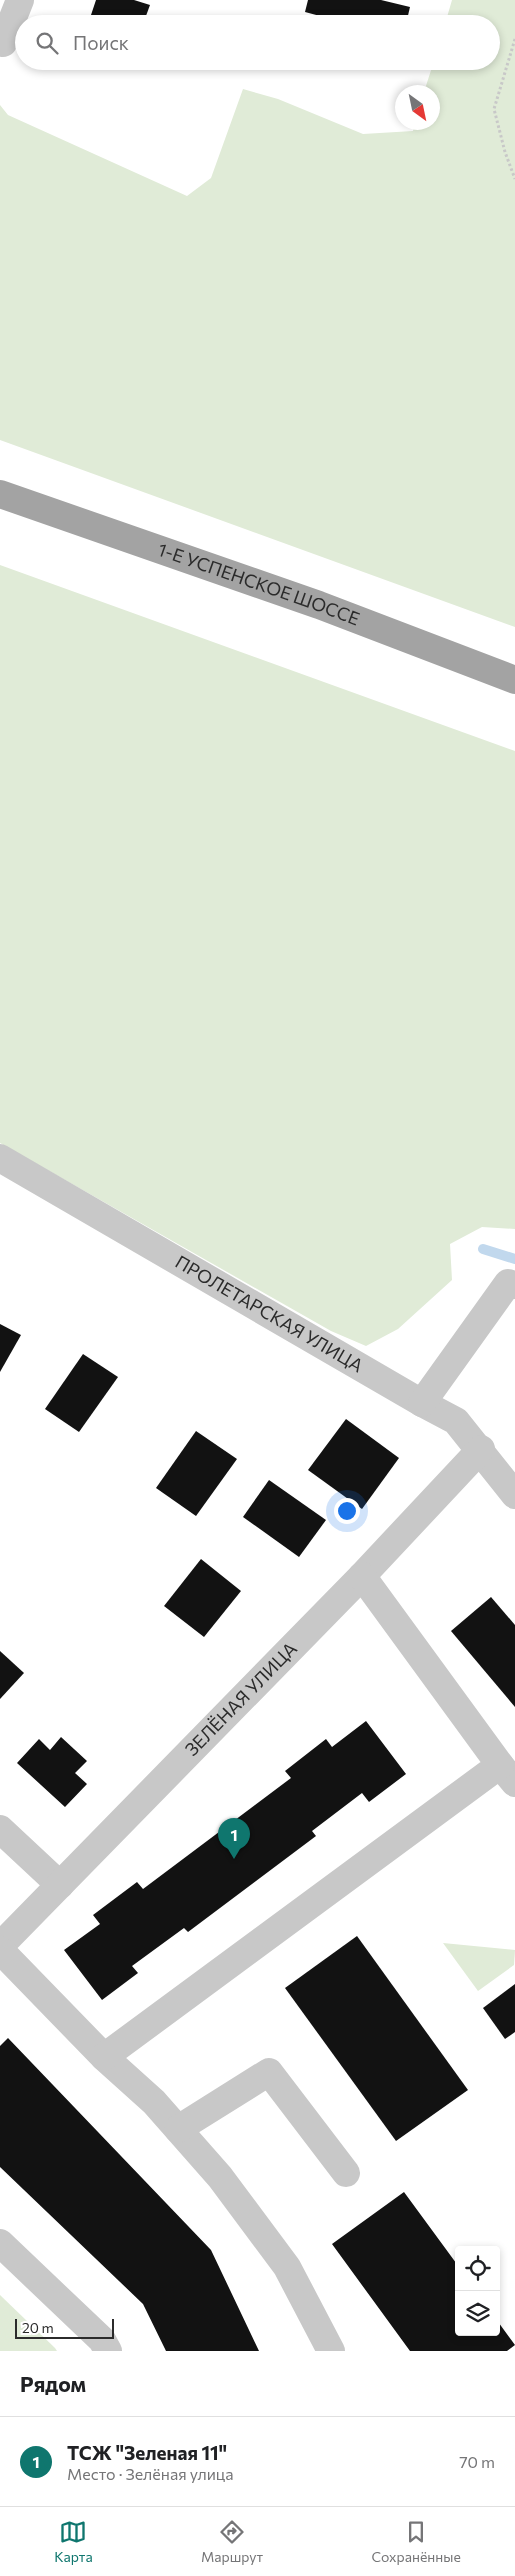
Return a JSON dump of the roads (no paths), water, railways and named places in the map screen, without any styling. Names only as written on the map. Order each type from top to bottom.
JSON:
[{"type":"main road","name":"1-Е УСПЕНСКОЕ ШОССЕ","points":[[0,494],[319,605],[515,680]]},
{"type":"street","points":[[3,43],[20,0]]},
{"type":"street","name":"ПРОЛЕТАРСКАЯ УЛИЦА","points":[[0,1158],[456,1421],[515,1495]]},
{"type":"street","points":[[422,1403],[508,1283],[515,1285]]},
{"type":"street","name":"ЗЕЛЁНАЯ УЛИЦА","points":[[0,1948],[362,1576],[480,1450]]},
{"type":"street","points":[[104,2057],[508,1774],[362,1576]]},
{"type":"street","points":[[0,1829],[60,1885]]},
{"type":"street","points":[[0,1948],[104,2057],[154,2102],[220,2177],[287,2267],[331,2351]]},
{"type":"street","points":[[178,2129],[269,2072],[346,2173]]},
{"type":"street","points":[[0,2243],[102,2340],[108,2351]]},
{"type":"waterway","points":[[483,1249],[515,1259]]},
{"type":"place","name":"ТСЖ \"Зеленая 11\"","points":[[234,1859]]}]
